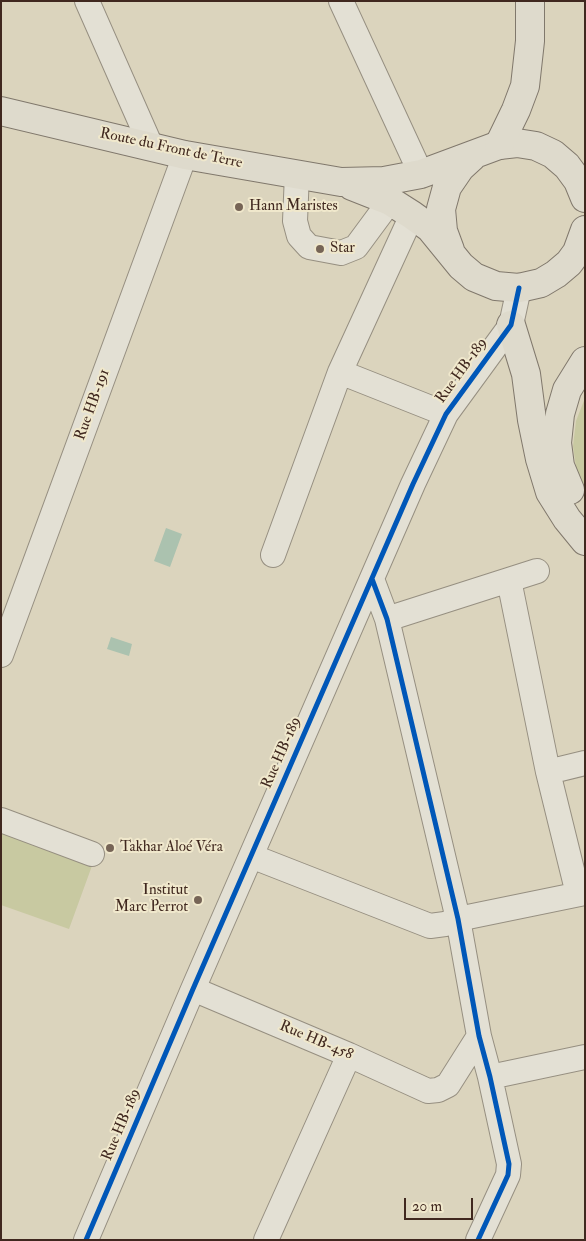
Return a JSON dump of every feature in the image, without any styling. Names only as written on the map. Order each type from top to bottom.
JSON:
[{"type":"main road","points":[[451,252],[443,231],[441,209],[447,187],[460,168],[488,149],[525,86],[530,41],[530,1]]},
{"type":"main road","name":"Route du Front de Terre","points":[[1,111],[185,155],[341,182]]},
{"type":"main road","points":[[341,182],[384,181],[421,174],[488,149],[517,143],[536,146],[553,154],[567,166],[578,181],[585,198]]},
{"type":"main road","points":[[341,182],[401,208],[430,228],[461,266],[474,277],[496,286],[519,288],[541,283],[577,263],[577,252],[585,230]]},
{"type":"main road","points":[[511,324],[526,374],[532,420],[540,459],[550,492],[567,519],[585,541]]},
{"type":"main road","points":[[585,361],[568,390],[560,414],[557,444],[560,466],[569,489],[585,514]]},
{"type":"street","points":[[87,1],[151,146]]},
{"type":"street","points":[[342,1],[421,174]]},
{"type":"street","name":"Rue HB-191","points":[[1,655],[185,155]]},
{"type":"street","points":[[297,174],[295,222],[300,236],[309,248],[341,253],[356,247],[401,208]]},
{"type":"street","points":[[272,555],[401,208]]},
{"type":"street","name":"Rue HB-189","points":[[86,1240],[193,989],[446,414],[511,324],[519,288]]},
{"type":"street","points":[[340,372],[446,414]]},
{"type":"street","points":[[387,619],[537,571]]},
{"type":"street","points":[[372,579],[387,619],[458,919],[479,1036],[509,1164],[508,1175],[478,1240]]},
{"type":"street","points":[[251,856],[430,926],[581,893],[548,772],[509,580]]},
{"type":"street","points":[[548,772],[585,763]]},
{"type":"street","points":[[1,820],[92,854]]},
{"type":"street","name":"Rue HB-458","points":[[193,989],[349,1054],[428,1091],[438,1090],[448,1085],[479,1036]]},
{"type":"street","points":[[266,1240],[349,1054]]},
{"type":"street","points":[[490,1077],[585,1057]]},
{"type":"shaded area","points":[[585,398],[585,486],[577,474],[573,446],[576,421]]},
{"type":"shaded area","points":[[166,528],[182,534],[170,567],[154,561]]},
{"type":"shaded area","points":[[111,637],[132,644],[129,656],[107,649]]},
{"type":"shaded area","points":[[1,830],[93,863],[69,929],[1,905]]},
{"type":"cycle path","points":[[86,1240],[413,484],[446,414],[511,325],[519,288]]},
{"type":"cycle path","points":[[372,579],[387,619],[458,919],[479,1036],[509,1164],[508,1175],[478,1240]]},
{"type":"place","name":"Hann Maristes","points":[[239,207]]},
{"type":"place","name":"Star","points":[[320,249]]},
{"type":"place","name":"Takhar Aloé Véra","points":[[110,848]]},
{"type":"place","name":"Institut Marc Perrot","points":[[198,900]]}]
